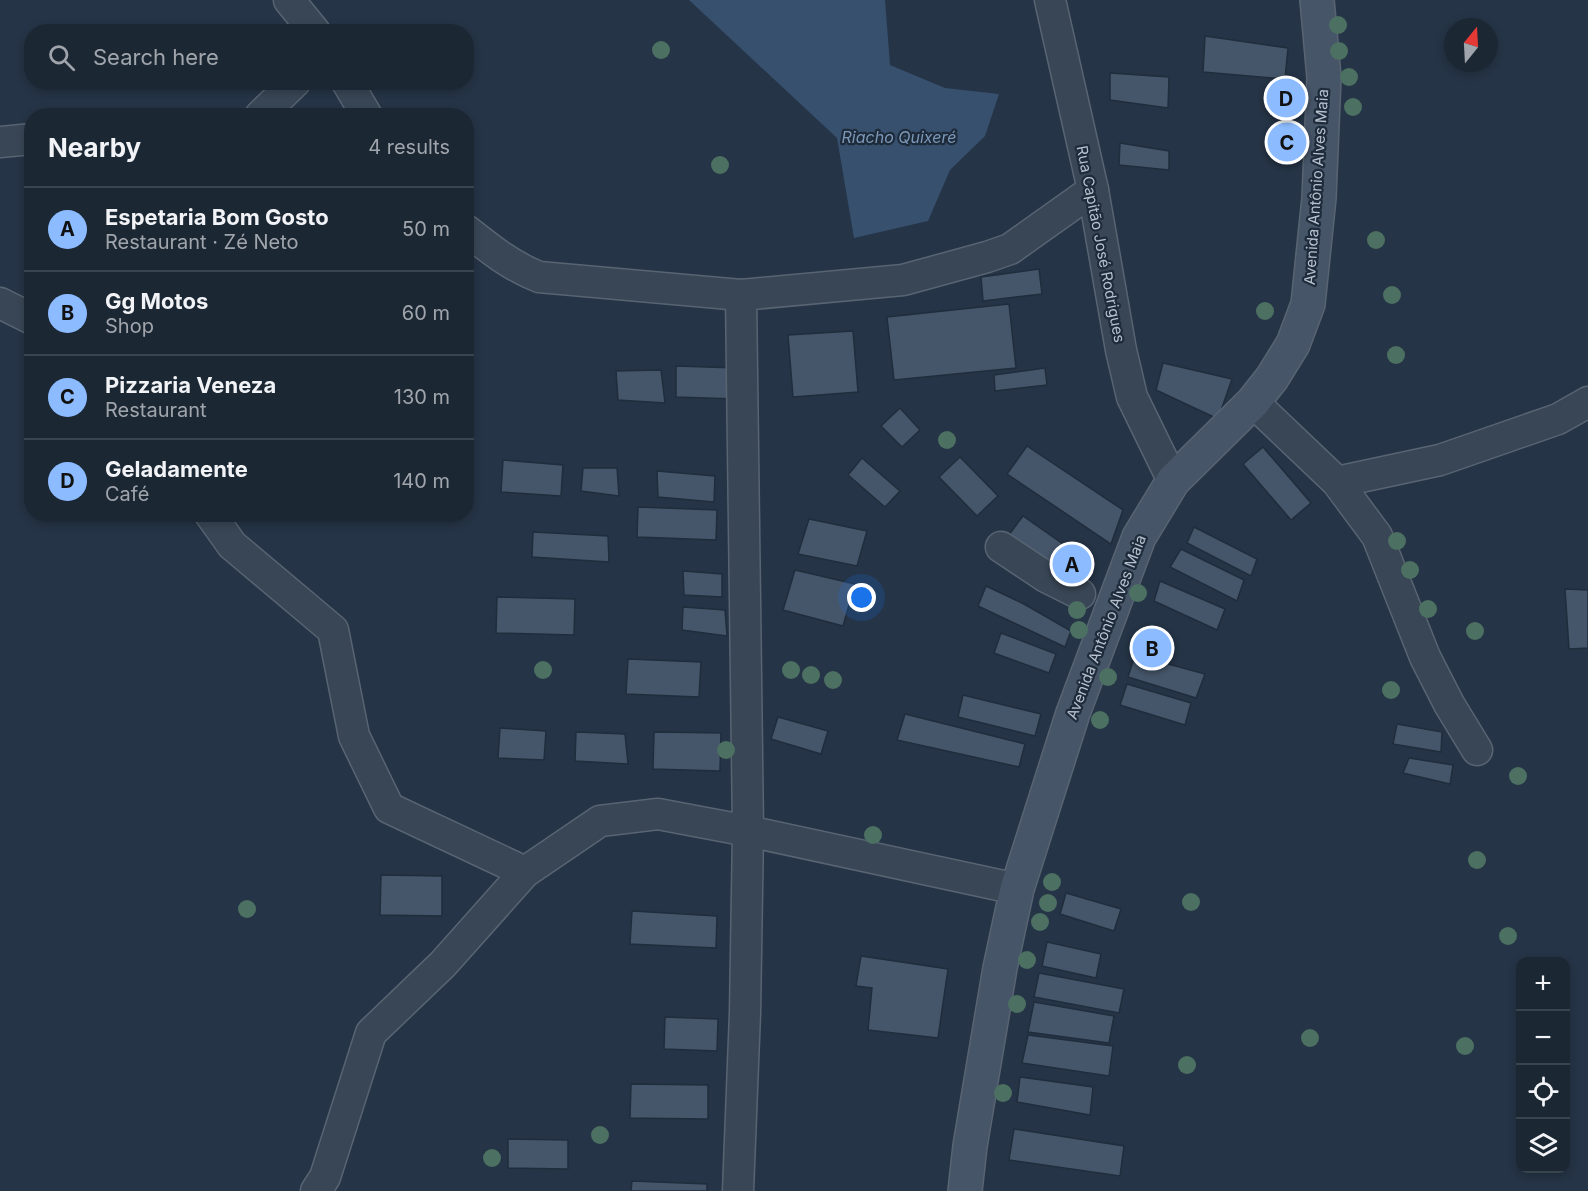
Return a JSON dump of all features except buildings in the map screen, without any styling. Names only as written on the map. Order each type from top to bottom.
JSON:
[{"type":"main road","name":"Avenida Antônio Alves Maia","points":[[965,1191],[1000,968],[1017,889],[1073,713],[1139,537],[1173,481],[1253,402],[1272,378],[1293,344],[1308,304],[1319,198],[1324,77],[1317,0]]},
{"type":"street","points":[[289,0],[308,24]]},
{"type":"street","name":"Rua Capitão José Rodrigues","points":[[1050,0],[1093,190],[1121,350],[1132,398],[1173,481]]},
{"type":"street","points":[[268,108],[287,90]]},
{"type":"street","points":[[352,90],[362,108]]},
{"type":"street","points":[[0,142],[24,140]]},
{"type":"street","points":[[474,236],[519,270],[539,277],[741,295],[903,280],[987,257],[1010,249],[1093,190]]},
{"type":"street","points":[[738,1191],[745,1013],[748,831],[741,295]]},
{"type":"street","points":[[0,303],[24,315]]},
{"type":"street","points":[[1253,402],[1337,482],[1377,536],[1425,657],[1449,704],[1477,750]]},
{"type":"street","points":[[1337,482],[1440,460],[1558,419],[1588,402]]},
{"type":"street","points":[[216,522],[232,545],[333,630],[354,736],[389,808],[525,872]]},
{"type":"street","points":[[1001,547],[1046,577],[1080,594]]},
{"type":"street","points":[[316,1191],[324,1177],[371,1033],[443,964],[525,872],[600,821],[658,814],[1017,889]]},
{"type":"water","name":"Riacho Quixeré","points":[[689,0],[885,0],[890,65],[945,88],[999,94],[985,136],[950,170],[928,221],[854,238],[837,138]]},
{"type":"place","name":"Geladamente","points":[[1286,98]]},
{"type":"place","name":"Pizzaria Veneza","points":[[1287,142]]},
{"type":"place","name":"Espetaria Bom Gosto","points":[[1072,564]]},
{"type":"place","name":"Gg Motos","points":[[1152,648]]}]
